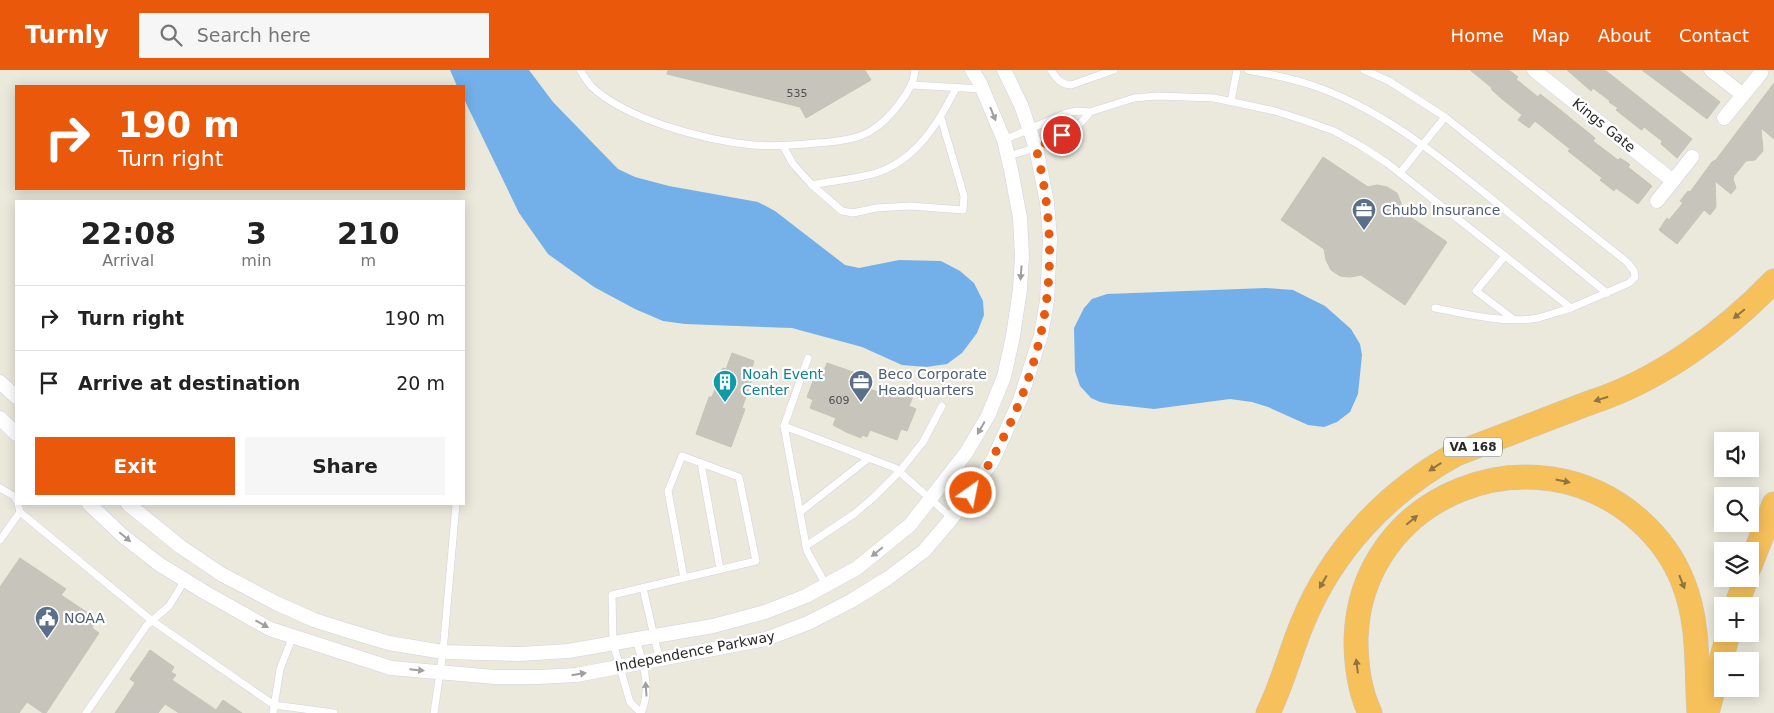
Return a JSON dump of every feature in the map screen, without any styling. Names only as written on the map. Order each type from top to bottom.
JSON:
[{"type":"highway","name":"VA 168","points":[[1268,713],[1276,698],[1302,623],[1333,565],[1355,535],[1392,498],[1456,454],[1610,396],[1657,373],[1738,315],[1774,280]]},
{"type":"highway","points":[[1370,713],[1361,689],[1358,673],[1356,657],[1357,630],[1358,614],[1378,562],[1402,529],[1436,502],[1475,484],[1519,476],[1558,480],[1586,487],[1614,501],[1629,512],[1651,531],[1664,546],[1674,563],[1689,600],[1696,643],[1700,713]]},
{"type":"highway","points":[[1759,543],[1774,504]]},
{"type":"highway","points":[[1759,549],[1774,518]]},
{"type":"highway","points":[[1707,713],[1726,642]]},
{"type":"street","name":"Independence Parkway","points":[[129,505],[181,548],[221,574],[276,603],[314,620],[361,635],[389,643],[443,652],[520,654],[568,651],[713,626],[765,612],[806,596],[858,568],[910,525],[966,453],[988,416],[1004,376],[1013,336],[1022,256],[1020,218],[1004,140],[983,89],[972,70]]},
{"type":"street","name":"Independence Parkway","points":[[90,505],[123,536],[158,564],[270,629],[391,668],[495,677],[538,677],[576,674],[766,639],[808,623],[851,601],[888,578],[924,551],[952,518],[993,460],[1020,400],[1041,335],[1047,301],[1050,239],[1047,202],[1036,148],[1021,105],[1004,70]]},
{"type":"street","name":"Kings Gate","points":[[1534,70],[1673,181]]},
{"type":"street","points":[[1711,70],[1743,95]]},
{"type":"street","points":[[1724,118],[1761,73]]},
{"type":"street","points":[[1657,201],[1692,157]]},
{"type":"street","points":[[0,382],[15,396]]},
{"type":"street","points":[[0,418],[15,433]]},
{"type":"lane","points":[[580,70],[590,85],[604,96],[654,121],[685,132],[726,141],[753,145],[783,146],[832,142],[868,133],[893,112],[912,85],[915,70]]},
{"type":"lane","points":[[1051,70],[1057,79],[1064,84],[1071,85],[1114,70]]},
{"type":"lane","points":[[1231,101],[1237,70]]},
{"type":"lane","points":[[1248,70],[1276,75],[1312,85],[1380,117],[1422,145],[1607,293]]},
{"type":"lane","points":[[1364,70],[1389,81],[1445,117],[1627,262],[1634,271],[1635,277],[1628,283],[1571,308],[1537,318],[1485,317],[1435,308]]},
{"type":"lane","points":[[912,85],[983,89]]},
{"type":"lane","points":[[812,184],[873,174],[891,167],[924,140],[941,118],[956,88]]},
{"type":"lane","points":[[1004,140],[1067,113],[1077,111],[1090,112],[1134,98],[1157,96],[1214,98],[1275,111],[1334,132],[1361,146],[1400,173],[1571,308]]},
{"type":"lane","points":[[1008,156],[1036,148],[1075,129],[1090,112]]},
{"type":"lane","points":[[1400,173],[1445,117]]},
{"type":"lane","points":[[783,146],[793,164],[842,211],[848,213],[876,208],[910,206],[963,210],[964,196],[941,118]]},
{"type":"lane","points":[[1505,256],[1476,291],[1513,318]]},
{"type":"lane","points":[[808,358],[784,426],[807,551],[826,585]]},
{"type":"lane","points":[[806,546],[854,514],[899,472],[923,442],[942,406]]},
{"type":"lane","points":[[784,426],[895,468],[952,518]]},
{"type":"lane","points":[[636,639],[647,692],[646,702],[641,713],[630,702],[613,643],[612,595],[643,588],[684,578],[720,569],[756,561],[739,476],[682,456],[668,490],[684,578]]},
{"type":"lane","points":[[800,512],[869,458]]},
{"type":"lane","points":[[701,463],[720,569]]},
{"type":"lane","points":[[0,488],[15,500]]},
{"type":"lane","points":[[0,540],[17,505]]},
{"type":"lane","points":[[21,505],[151,620],[274,705],[334,713]]},
{"type":"lane","points":[[434,713],[443,652],[456,505]]},
{"type":"lane","points":[[86,713],[151,620],[169,606],[185,580]]},
{"type":"lane","points":[[643,588],[659,658]]},
{"type":"lane","points":[[272,713],[280,669],[293,636]]},
{"type":"water","points":[[450,70],[529,70],[553,102],[618,169],[635,177],[669,186],[758,202],[775,211],[845,265],[859,268],[899,260],[941,261],[960,271],[974,283],[983,301],[984,315],[977,333],[962,353],[947,364],[926,367],[902,365],[862,347],[792,328],[685,324],[663,321],[635,309],[594,287],[548,254],[519,213],[465,101],[465,85],[457,85]]},
{"type":"water","points":[[1266,288],[1293,290],[1325,306],[1351,329],[1360,344],[1362,355],[1358,394],[1350,412],[1337,422],[1324,427],[1308,425],[1268,407],[1252,402],[1230,399],[1154,409],[1110,404],[1091,398],[1080,386],[1075,371],[1074,328],[1084,308],[1092,299],[1107,294]]},
{"type":"building","points":[[668,70],[865,70],[871,80],[806,118],[800,107],[667,74]]},
{"type":"building","points":[[1470,70],[1509,70],[1518,77],[1516,79],[1538,97],[1540,94],[1595,138],[1593,141],[1618,160],[1620,158],[1628,163],[1630,165],[1628,167],[1652,186],[1638,204],[1616,188],[1614,191],[1600,180],[1602,178],[1568,151],[1570,149],[1535,121],[1529,128],[1518,120],[1522,115]]},
{"type":"building","points":[[1567,70],[1605,70],[1692,139],[1677,158],[1661,144],[1662,141],[1644,127],[1642,130],[1640,129],[1616,110],[1618,108],[1610,101],[1593,88],[1591,91]]},
{"type":"building","points":[[1642,70],[1679,70],[1720,102],[1707,119]]},
{"type":"building","points":[[1774,83],[1774,139],[1761,128],[1763,151],[1755,160],[1746,161],[1734,176],[1736,188],[1731,194],[1715,181],[1716,207],[1710,215],[1704,210],[1677,244],[1659,230],[1667,218],[1669,220],[1683,203],[1680,201],[1688,191],[1690,192],[1712,162],[1715,161]]},
{"type":"building","name":"Chubb Insurance","points":[[1323,157],[1368,187],[1377,185],[1387,187],[1397,193],[1403,212],[1447,242],[1405,305],[1361,275],[1340,276],[1331,270],[1326,260],[1324,249],[1281,220]]},
{"type":"building","name":"Noah Event Center","points":[[732,353],[754,361],[749,377],[752,379],[742,408],[745,409],[731,447],[696,434],[709,397],[712,397],[723,368],[726,369]]},
{"type":"building","name":"Beco Corporate Headquarters","points":[[827,363],[856,373],[852,383],[881,393],[884,386],[913,396],[909,406],[916,409],[907,431],[901,429],[897,440],[870,430],[867,437],[862,435],[861,438],[833,425],[836,418],[810,408],[813,400],[807,397],[815,376],[821,379]]},
{"type":"building","name":"NOAA","points":[[20,558],[66,589],[61,595],[91,615],[87,619],[94,624],[92,628],[99,633],[46,713],[43,713],[27,702],[19,713],[0,713],[0,587]]},
{"type":"building","points":[[150,650],[174,667],[171,672],[176,675],[172,680],[216,710],[223,700],[242,713],[179,713],[165,704],[158,713],[115,713],[135,683],[130,679]]},
{"type":"place","name":"Chubb Insurance","points":[[1364,231]]},
{"type":"place","name":"Noah Event Center","points":[[725,403]]},
{"type":"place","name":"Beco Corporate Headquarters","points":[[861,403]]},
{"type":"place","name":"NOAA","points":[[47,639]]},
{"type":"route","points":[[971,493],[993,460],[1020,400],[1041,335],[1047,301],[1050,239],[1047,202],[1036,148],[1062,135]]}]
